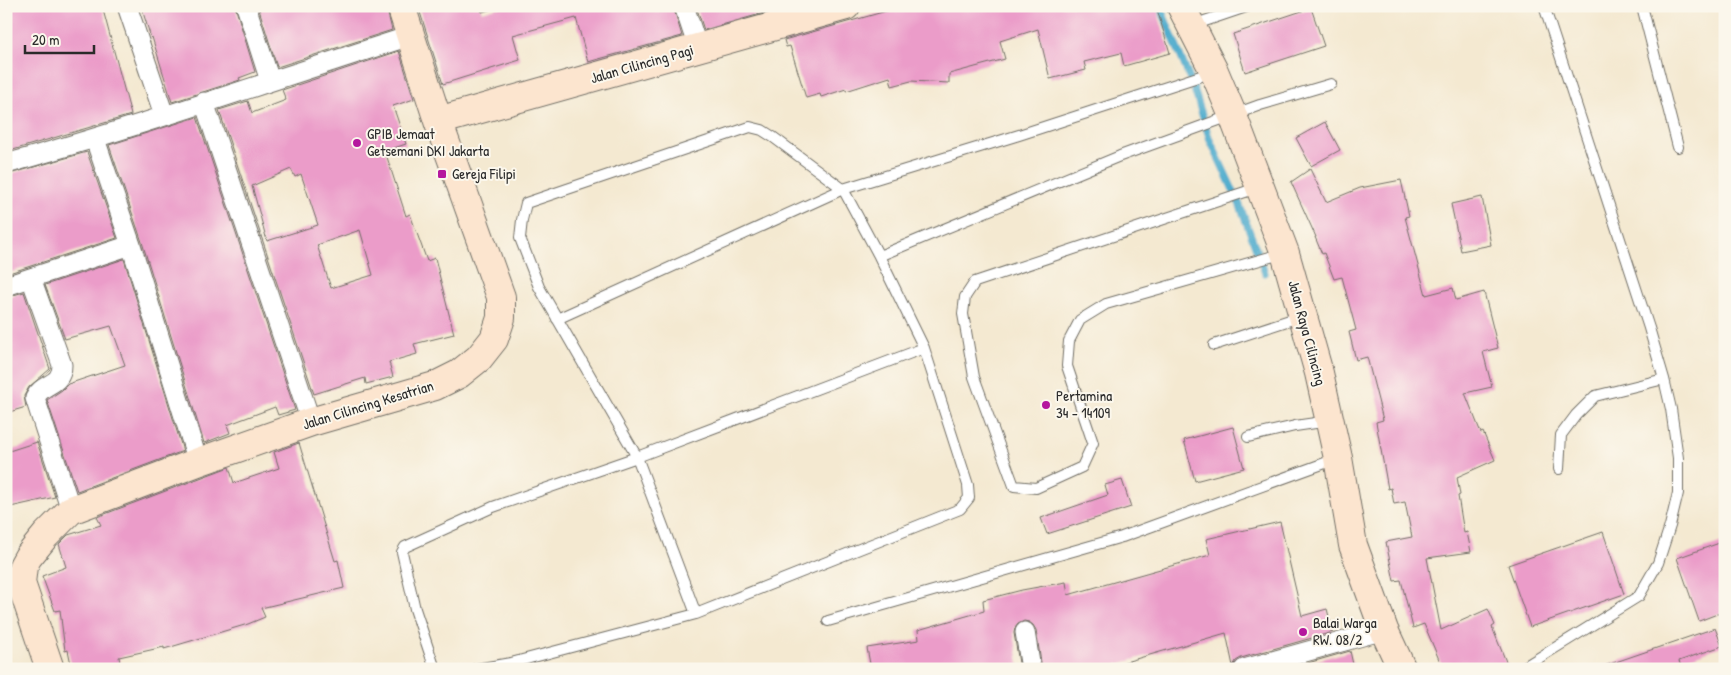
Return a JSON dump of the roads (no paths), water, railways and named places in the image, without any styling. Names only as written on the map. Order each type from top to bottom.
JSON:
[{"type":"street","points":[[127,6],[164,115]]},
{"type":"street","points":[[246,6],[270,81]]},
{"type":"street","name":"Jalan Cilincing Kesatrian","points":[[50,669],[14,585],[28,557],[41,540],[71,510],[311,422],[435,386],[459,374],[479,358],[494,339],[502,318],[501,297],[438,122],[400,6]]},
{"type":"street","points":[[684,6],[698,48]]},
{"type":"street","name":"Jalan Cilincing Pagi","points":[[438,122],[846,6]]},
{"type":"street","name":"Jalan Raya Cilincing","points":[[1186,16],[1214,72],[1233,116],[1285,253],[1330,420],[1353,545],[1384,630],[1402,669]]},
{"type":"street","points":[[6,164],[95,139],[410,36]]},
{"type":"street","points":[[204,102],[311,422]]},
{"type":"street","points":[[95,139],[131,245],[198,462]]},
{"type":"street","points":[[6,286],[131,245]]},
{"type":"street","points":[[31,278],[62,365],[62,373],[58,379],[37,394],[35,398],[71,510]]},
{"type":"street","points":[[1244,669],[1384,630]]},
{"type":"street","points":[[1025,632],[1031,669]]},
{"type":"lane","points":[[1186,16],[1249,6]]},
{"type":"lane","points":[[1520,669],[1639,596],[1658,562],[1670,526],[1678,492],[1678,458],[1671,409],[1664,379],[1544,6]]},
{"type":"lane","points":[[1642,6],[1678,147]]},
{"type":"lane","points":[[558,319],[843,189],[1214,72]]},
{"type":"lane","points":[[879,256],[1120,156],[1260,105],[1331,84]]},
{"type":"lane","points":[[476,669],[511,663],[696,614],[960,509],[969,498],[968,485],[924,348],[879,256],[843,189],[773,137],[762,130],[750,127],[526,203],[520,238],[539,287],[637,457],[696,614]]},
{"type":"lane","points":[[1261,186],[975,282],[965,297],[963,314],[974,377],[1014,486],[1036,488],[1082,467],[1093,443],[1068,366],[1069,341],[1080,320],[1106,304],[1285,253]]},
{"type":"lane","points":[[1214,345],[1303,316]]},
{"type":"lane","points":[[435,669],[415,609],[402,552],[403,548],[494,508],[637,457],[924,348]]},
{"type":"lane","points":[[1559,469],[1561,434],[1595,396],[1664,379]]},
{"type":"lane","points":[[1248,437],[1330,420]]},
{"type":"lane","points":[[828,622],[1122,537],[1338,458]]},
{"type":"waterway","points":[[1160,6],[1194,89],[1210,140],[1239,203],[1265,273]]},
{"type":"place","name":"GPIB Jemaat Getsemani DKI Jakarta","points":[[357,143]]},
{"type":"place","name":"Gereja Filipi","points":[[442,174]]},
{"type":"place","name":"Pertamina 34 - 14109","points":[[1046,405]]},
{"type":"place","name":"Balai Warga RW. 08/2","points":[[1303,632]]}]
